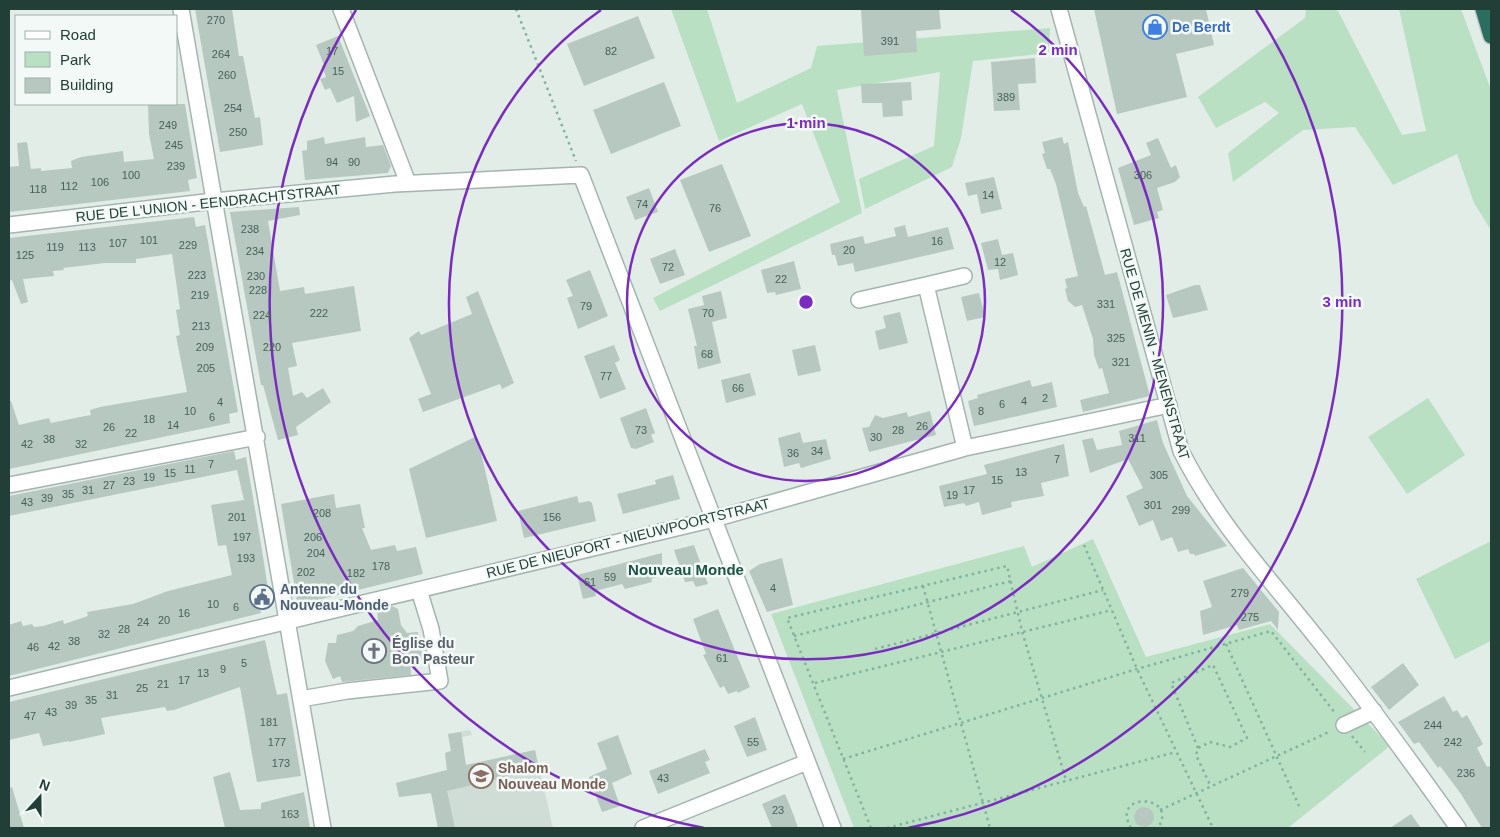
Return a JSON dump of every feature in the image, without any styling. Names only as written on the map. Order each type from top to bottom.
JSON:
[{"type":"highway","points":[[1482,9],[1491,36]]},
{"type":"street","points":[[181,9],[257,436],[323,828]]},
{"type":"street","points":[[341,9],[408,183]]},
{"type":"street","name":"RUE DE MENIN - MENENSTRAAT","points":[[1059,9],[1131,277],[1181,451],[1212,508],[1374,711],[1458,828]]},
{"type":"street","points":[[581,175],[833,828]]},
{"type":"street","name":"RUE DE L'UNION - EENDRACHTSTRAAT","points":[[9,225],[214,201],[408,183],[581,175]]},
{"type":"street","points":[[859,300],[964,276]]},
{"type":"street","points":[[926,285],[965,448]]},
{"type":"street","name":"RUE DE NIEUPORT - NIEUWPOORTSTRAAT","points":[[9,688],[714,519],[965,448],[1169,406]]},
{"type":"street","points":[[9,486],[257,436]]},
{"type":"street","points":[[301,699],[347,691],[440,681],[431,628],[419,590]]},
{"type":"street","points":[[1344,725],[1374,711]]},
{"type":"street","points":[[643,828],[807,762]]},
{"type":"path","points":[[516,9],[581,175]]},
{"type":"path","points":[[1084,545],[1137,669],[1214,828]]},
{"type":"path","points":[[871,828],[787,618],[1007,566],[1022,631],[1066,780]]},
{"type":"path","points":[[794,636],[1011,582]]},
{"type":"path","points":[[923,586],[926,603],[941,651],[981,802],[990,828]]},
{"type":"path","points":[[875,649],[1103,590]]},
{"type":"path","points":[[814,683],[1112,610]]},
{"type":"path","points":[[843,759],[1137,669],[1271,631],[1365,752]]},
{"type":"path","points":[[1226,644],[1275,757],[1299,806]]},
{"type":"path","points":[[1198,748],[1210,742],[1230,747],[1247,738],[1213,665],[1171,683],[1198,748],[1196,755],[1211,787]]},
{"type":"path","points":[[1160,810],[1344,725]]},
{"type":"path","points":[[887,828],[1176,752]]},
{"type":"path","points":[[1129,828],[1127,814],[1133,804],[1139,801],[1150,801],[1160,810],[1162,821],[1158,828]]},
{"type":"shaded area","name":"Shalom Nouveau Monde","points":[[470,730],[472,735],[462,737],[464,750],[459,751],[461,766],[535,750],[553,828],[438,828],[431,793],[399,797],[396,783],[447,770],[445,753],[451,751],[448,734]]},
{"type":"green space","points":[[671,9],[707,9],[737,103],[811,68],[817,46],[1050,28],[1049,53],[973,61],[961,138],[952,167],[865,209],[859,179],[934,146],[940,72],[837,90],[862,213],[660,311],[653,298],[840,202],[802,104],[719,141]]},
{"type":"green space","points":[[1306,9],[1337,9],[1402,135],[1426,131],[1399,9],[1461,9],[1491,90],[1491,230],[1474,203],[1457,154],[1393,185],[1355,127],[1303,130],[1233,182],[1228,153],[1279,113],[1265,102],[1216,128],[1198,97],[1305,18]]},
{"type":"green space","points":[[1428,398],[1465,455],[1407,494],[1368,437]]},
{"type":"green space","points":[[1093,539],[1146,657],[1270,624],[1390,746],[1288,828],[854,828],[771,614],[1024,546],[1032,567]]},
{"type":"green space","points":[[1491,541],[1491,641],[1455,659],[1416,579]]},
{"type":"building","points":[[195,9],[232,9],[239,56],[243,56],[255,118],[260,117],[263,145],[220,152]]},
{"type":"building","points":[[939,9],[941,29],[916,31],[917,52],[864,56],[861,10]]},
{"type":"building","name":"De Berdt","points":[[1094,9],[1206,9],[1214,45],[1176,54],[1187,97],[1117,114]]},
{"type":"building","points":[[638,16],[655,58],[584,86],[567,44]]},
{"type":"building","points":[[338,36],[370,116],[356,122],[354,96],[337,103],[330,88],[325,90],[320,79],[326,77],[322,66],[324,65],[316,45]]},
{"type":"building","points":[[1035,58],[1036,83],[1018,84],[1020,110],[994,111],[991,62]]},
{"type":"building","points":[[664,82],[681,126],[611,154],[593,110]]},
{"type":"building","points":[[911,82],[912,100],[902,101],[903,116],[883,117],[882,103],[862,103],[861,84]]},
{"type":"building","points":[[185,104],[197,178],[188,180],[190,191],[9,212],[9,167],[19,166],[17,143],[27,142],[31,169],[41,168],[41,171],[72,168],[71,161],[81,157],[123,151],[124,162],[154,159],[149,134],[148,105]]},
{"type":"building","points":[[324,137],[325,144],[365,137],[366,147],[383,145],[391,166],[388,173],[305,180],[302,151],[307,150],[307,141]]},
{"type":"building","points":[[1062,137],[1064,144],[1068,142],[1078,193],[1084,207],[1086,206],[1105,275],[1117,272],[1150,396],[1083,412],[1080,400],[1109,393],[1102,368],[1099,369],[1094,355],[1093,339],[1082,305],[1075,307],[1068,301],[1065,289],[1067,288],[1065,279],[1078,276],[1056,184],[1050,169],[1047,169],[1042,154],[1045,153],[1042,142]]},
{"type":"building","points":[[1158,138],[1171,168],[1176,165],[1180,177],[1175,182],[1157,188],[1163,210],[1157,212],[1159,218],[1134,225],[1118,168],[1151,155],[1146,143]]},
{"type":"building","points":[[722,164],[751,236],[709,252],[680,180]]},
{"type":"building","points":[[994,177],[1002,209],[981,214],[977,194],[968,196],[965,183]]},
{"type":"building","points":[[649,188],[658,212],[635,220],[626,197]]},
{"type":"building","points":[[299,207],[300,215],[268,221],[280,291],[304,287],[305,294],[354,286],[361,331],[292,343],[297,366],[288,368],[293,396],[302,392],[307,398],[323,388],[331,402],[296,427],[298,435],[278,440],[263,385],[261,385],[230,212]]},
{"type":"building","points":[[194,217],[196,227],[205,225],[238,412],[229,414],[230,423],[9,469],[9,401],[11,401],[19,425],[49,418],[51,423],[91,415],[90,410],[100,407],[187,392],[176,336],[180,335],[176,310],[180,309],[172,254],[136,259],[136,263],[105,263],[63,268],[64,270],[53,271],[54,276],[23,279],[28,302],[21,304],[12,280],[9,281],[9,238]]},
{"type":"building","points":[[905,225],[908,237],[948,227],[954,249],[855,272],[853,263],[838,266],[835,255],[832,255],[830,244],[863,236],[865,244],[896,236],[894,228]]},
{"type":"building","points":[[998,239],[1002,255],[1013,253],[1018,275],[1000,280],[998,269],[988,270],[981,243]]},
{"type":"building","points":[[675,249],[685,275],[660,284],[650,259]]},
{"type":"building","points":[[794,261],[801,289],[776,295],[775,292],[767,293],[761,270]]},
{"type":"building","points":[[590,270],[608,316],[578,329],[567,298],[573,296],[566,280]]},
{"type":"building","points":[[1200,285],[1208,310],[1173,318],[1166,295]]},
{"type":"building","points":[[478,291],[514,383],[502,389],[500,384],[423,412],[418,399],[431,394],[409,338],[419,331],[421,335],[472,314],[466,297]]},
{"type":"building","points":[[721,291],[727,318],[712,322],[721,363],[698,369],[694,346],[697,346],[688,309],[704,305],[702,296]]},
{"type":"building","points":[[979,293],[985,317],[967,321],[961,297]]},
{"type":"building","points":[[900,312],[908,343],[879,350],[875,331],[886,328],[883,316]]},
{"type":"building","points":[[614,345],[620,360],[615,363],[626,389],[600,399],[584,356]]},
{"type":"building","points":[[815,345],[821,371],[798,376],[792,350]]},
{"type":"building","points":[[750,373],[756,395],[726,403],[721,380]]},
{"type":"building","points":[[1030,380],[1032,387],[1052,382],[1057,407],[974,426],[968,401],[978,398],[977,395]]},
{"type":"building","points":[[646,408],[655,433],[651,435],[654,442],[636,449],[631,448],[620,418]]},
{"type":"building","points":[[930,411],[936,435],[869,452],[862,428],[869,427],[875,415],[883,418],[907,412],[908,417]]},
{"type":"building","points":[[1157,420],[1163,443],[1187,496],[1227,546],[1195,556],[1190,554],[1188,549],[1178,552],[1172,537],[1161,541],[1153,520],[1139,526],[1126,496],[1143,488],[1128,459],[1090,473],[1082,440],[1093,438],[1097,450],[1122,445],[1119,431]]},
{"type":"building","points":[[800,432],[803,443],[826,439],[831,459],[801,468],[799,463],[784,467],[778,438]]},
{"type":"building","points":[[477,436],[497,521],[426,538],[409,469]]},
{"type":"building","points":[[1064,444],[1069,476],[1041,483],[1044,496],[1011,502],[1012,507],[982,515],[979,502],[966,506],[964,503],[944,507],[939,486],[987,474],[984,465]]},
{"type":"building","points":[[234,451],[236,460],[246,457],[262,550],[270,602],[259,605],[261,613],[9,676],[9,625],[21,621],[23,626],[32,624],[34,627],[63,620],[64,624],[88,616],[87,612],[133,604],[168,591],[232,575],[226,545],[218,546],[211,505],[244,500],[237,470],[9,516],[9,496]]},
{"type":"building","points":[[673,475],[680,499],[623,514],[617,494],[656,484],[655,480]]},
{"type":"building","points":[[334,494],[336,508],[360,504],[365,528],[362,528],[371,550],[395,545],[397,551],[416,547],[423,574],[301,604],[297,601],[281,504]]},
{"type":"building","points":[[577,496],[579,503],[589,501],[592,503],[596,521],[524,538],[518,511]]},
{"type":"building","points":[[694,545],[708,584],[696,587],[693,581],[685,582],[674,550]]},
{"type":"building","points":[[662,553],[662,576],[651,579],[652,582],[625,589],[622,584],[595,591],[596,596],[583,599],[577,575]]},
{"type":"building","points":[[782,558],[793,605],[767,612],[749,571],[760,564]]},
{"type":"building","points":[[1243,568],[1279,612],[1278,630],[1271,621],[1239,630],[1237,625],[1203,635],[1200,611],[1212,607],[1203,581]]},
{"type":"building","name":"Église du Bon Pasteur","points":[[392,606],[398,609],[401,625],[407,633],[418,632],[423,660],[410,661],[411,675],[342,682],[340,676],[333,679],[325,661],[328,643],[336,643],[337,635],[353,631],[358,626],[378,620],[377,609]]},
{"type":"building","points":[[718,609],[750,687],[738,693],[737,691],[728,694],[724,686],[720,688],[703,655],[706,654],[693,619]]},
{"type":"building","points":[[265,640],[277,695],[287,693],[301,776],[257,782],[240,687],[174,710],[167,711],[165,707],[101,718],[105,734],[43,746],[39,733],[9,740],[9,702]]},
{"type":"building","points":[[1403,663],[1419,685],[1389,710],[1371,687]]},
{"type":"building","points":[[1444,696],[1453,712],[1457,710],[1462,718],[1467,715],[1483,744],[1477,748],[1487,767],[1491,766],[1491,828],[1482,828],[1461,794],[1440,766],[1438,768],[1419,742],[1414,744],[1398,722]]},
{"type":"building","points":[[755,717],[767,750],[747,757],[734,726]]},
{"type":"building","points":[[461,732],[466,765],[535,750],[539,769],[447,791],[455,828],[438,828],[431,793],[399,797],[396,783],[447,770],[445,753],[451,751],[448,734]]},
{"type":"building","points":[[618,735],[632,774],[612,783],[620,806],[602,812],[589,777],[607,769],[597,743]]},
{"type":"building","points":[[705,749],[710,760],[705,762],[710,773],[658,794],[649,771]]},
{"type":"building","points":[[230,772],[240,810],[261,809],[261,803],[304,792],[310,828],[225,828],[213,777]]},
{"type":"building","points":[[12,787],[24,828],[9,828],[9,788]]},
{"type":"building","points":[[785,794],[798,828],[772,828],[762,804]]},
{"type":"building","points":[[1144,807],[1151,810],[1154,817],[1151,824],[1144,827],[1137,824],[1134,817],[1137,810]]},
{"type":"building","points":[[1411,814],[1421,828],[1390,828]]},
{"type":"place","name":"De Berdt","points":[[1155,27]]},
{"type":"place","name":"Antenne du Nouveau-Monde","points":[[262,597]]},
{"type":"place","name":"Église du Bon Pasteur","points":[[374,651]]},
{"type":"place","name":"Shalom Nouveau Monde","points":[[481,776]]},
{"type":"district","name":"Nouveau Monde","points":[[686,569]]}]
